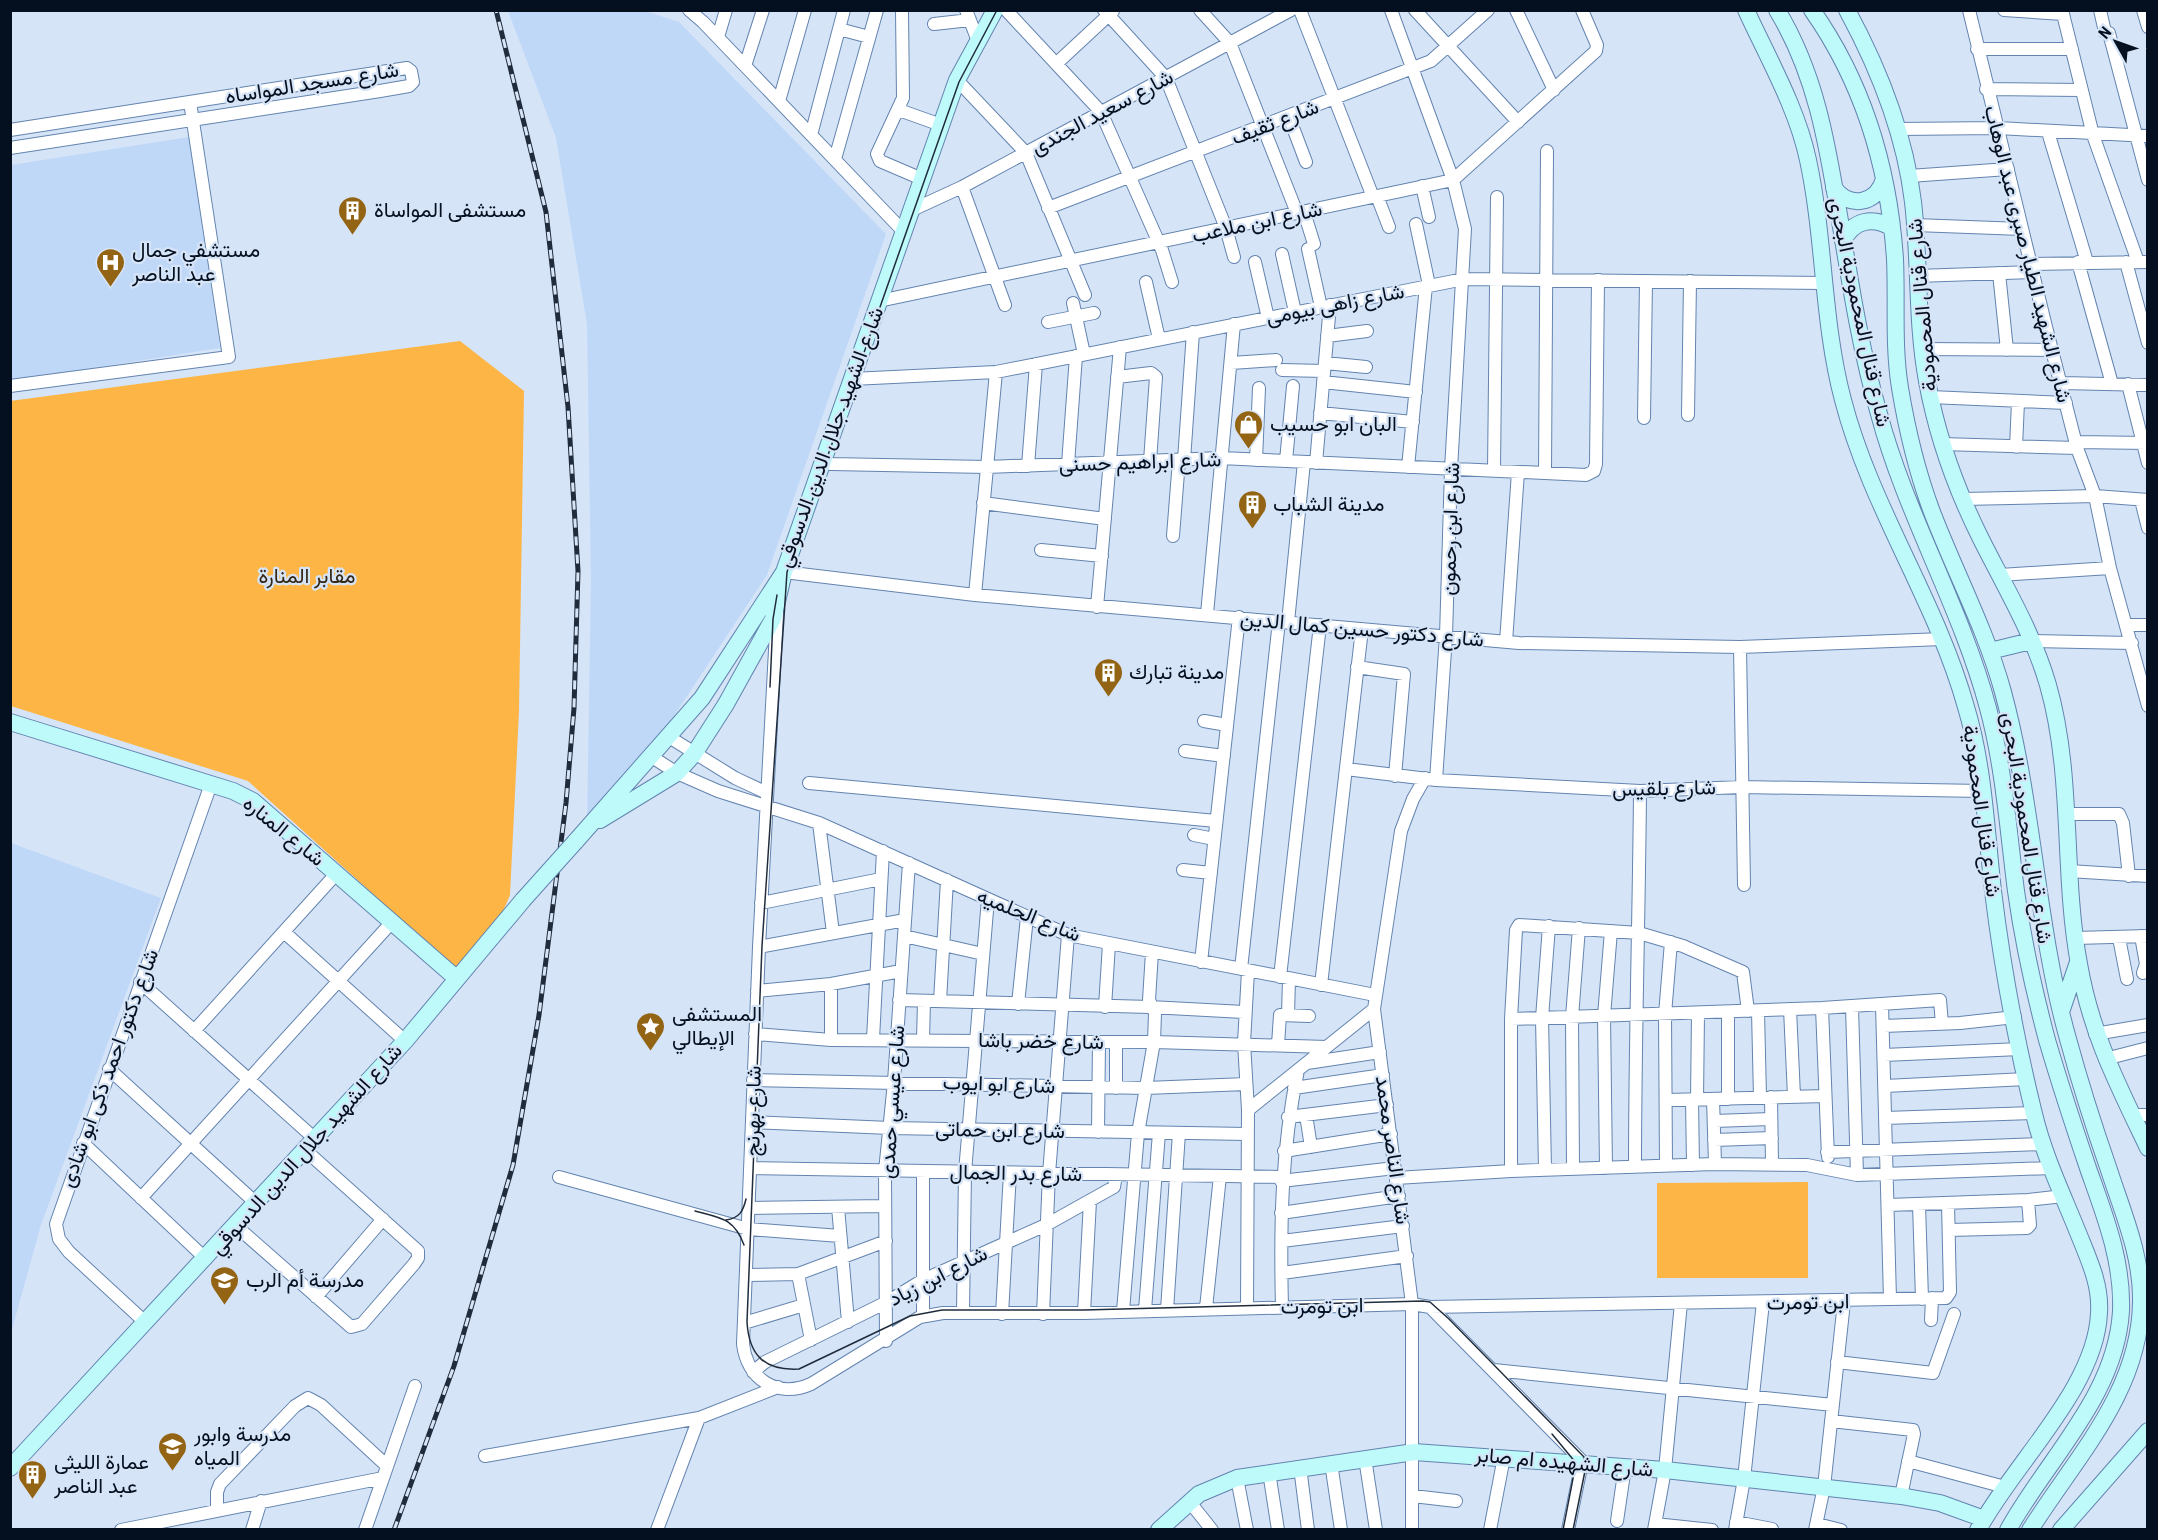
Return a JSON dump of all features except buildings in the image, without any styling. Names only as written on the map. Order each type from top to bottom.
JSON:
[{"type":"main road","name":"شارع الشهيد جلال الدين الدسوقي","points":[[594,823],[620,810],[677,773],[694,753],[726,704],[777,609],[784,572],[941,124],[957,80],[994,10]]},
{"type":"main road","name":"شارع قنال المحمودية","points":[[1746,10],[1791,109],[1805,148],[1834,363],[1852,433],[1874,491],[1942,639],[1967,711],[1983,790],[1996,918],[2033,1113],[2051,1168],[2064,1196],[2098,1287],[2100,1312],[2097,1331],[2085,1365],[2069,1395],[1981,1524]]},
{"type":"main road","name":"شارع قنال المحمودية البحرى","points":[[1777,10],[1794,41],[1810,81],[1822,122],[1871,385],[1890,453],[1914,519],[1969,648],[1987,705],[2003,780],[2016,891],[2035,994],[2063,1094],[2112,1237],[2121,1290],[2118,1338],[2099,1388],[2008,1530]]},
{"type":"main road","name":"شارع قنال المحمودية البحرى","points":[[1812,10],[1839,51],[1858,92],[1884,179],[1892,228],[1899,382],[1912,450],[1934,517],[1990,651],[2018,754],[2043,930],[2061,1012],[2085,1096],[2136,1251],[2141,1310],[2136,1347],[2119,1395],[2030,1530]]},
{"type":"main road","name":"شارع قنال المحمودية","points":[[1847,10],[1869,54],[1897,129],[1909,176],[1915,225],[1923,349],[1930,397],[1942,444],[1963,499],[2031,641],[2047,681],[2058,727],[2078,962],[2095,1034],[2105,1059],[2140,1115],[2148,1148]]},
{"type":"main road","points":[[1834,188],[1846,199],[1862,201],[1877,194],[1884,179]]},
{"type":"main road","points":[[1843,241],[1851,228],[1864,221],[1879,221],[1892,228]]},
{"type":"main road","points":[[1914,519],[1920,589]]},
{"type":"main road","name":"شارع الشهيد جلال الدين الدسوقي","points":[[10,1468],[206,1259],[309,1143],[405,1041],[523,900],[652,757],[723,668],[769,590],[784,572]]},
{"type":"main road","points":[[1990,651],[2031,641]]},
{"type":"main road","name":"شارع المناره","points":[[10,722],[233,791],[262,808],[456,978]]},
{"type":"main road","points":[[2061,1012],[2078,962]]},
{"type":"main road","points":[[2061,1530],[2148,1431]]},
{"type":"main road","name":"شارع الشهيده ام صابر","points":[[1164,1528],[1190,1501],[1213,1486],[1237,1478],[1414,1452],[1665,1470],[1901,1496],[1940,1503],[1981,1524]]},
{"type":"street","points":[[718,37],[726,10]]},
{"type":"street","points":[[745,66],[763,10]]},
{"type":"street","points":[[779,101],[805,10]]},
{"type":"street","points":[[811,135],[844,10]]},
{"type":"street","points":[[835,159],[877,10]]},
{"type":"street","points":[[902,10],[904,87],[899,110],[877,154],[880,161],[922,179]]},
{"type":"street","points":[[1006,10],[1101,112],[1131,177],[1172,282]]},
{"type":"street","points":[[1200,10],[1230,43],[1263,127],[1301,213],[1326,306],[1327,336],[1320,413],[1283,621],[1244,970],[1244,1043],[1248,1110],[1247,1308]]},
{"type":"street","name":"شارع سعيد الجندى","points":[[912,210],[962,187],[1291,10]]},
{"type":"street","points":[[1300,10],[1389,227]]},
{"type":"street","name":"شارع ابن رحمون","points":[[1391,10],[1453,180],[1465,229],[1464,279],[1451,469],[1446,636],[1430,779]]},
{"type":"street","name":"شارع ثقيف","points":[[1048,208],[1431,61],[1488,10]]},
{"type":"street","points":[[1516,10],[1554,90]]},
{"type":"street","points":[[1453,180],[1592,56],[1597,45],[1582,10]]},
{"type":"street","name":"شارع الشهيد الطيار صبرى عبد الوهاب","points":[[1969,10],[1986,89],[1998,128],[2077,445],[2095,496],[2110,568],[2126,625],[2142,665],[2148,706]]},
{"type":"street","points":[[2004,10],[2062,12],[2093,135],[2137,262],[2148,343]]},
{"type":"street","points":[[2100,10],[2105,32],[2109,33],[2134,136],[2148,180]]},
{"type":"street","points":[[2143,10],[2148,27]]},
{"type":"street","points":[[690,11],[718,37],[904,232]]},
{"type":"street","points":[[1057,63],[1109,12],[1166,78],[1226,228],[1234,257]]},
{"type":"street","points":[[1419,12],[1518,122]]},
{"type":"street","points":[[934,24],[968,15],[978,41]]},
{"type":"street","points":[[839,29],[869,37]]},
{"type":"street","points":[[1977,49],[2072,49]]},
{"type":"street","name":"شارع مسجد المواساه","points":[[10,130],[407,68],[411,71],[413,82],[409,86],[380,91],[10,148]]},
{"type":"street","points":[[957,80],[1026,153],[1085,295]]},
{"type":"street","points":[[1986,89],[2082,90]]},
{"type":"street","points":[[10,386],[228,357],[190,102]]},
{"type":"street","points":[[899,110],[941,124]]},
{"type":"street","points":[[1289,117],[1306,162]]},
{"type":"street","points":[[1897,129],[1998,128],[2093,135],[2148,136]]},
{"type":"street","points":[[2048,132],[2083,262],[2112,384]]},
{"type":"street","points":[[1545,473],[1547,151]]},
{"type":"street","points":[[1909,176],[2008,169]]},
{"type":"street","name":"شارع ابن ملاعب","points":[[879,301],[1453,180]]},
{"type":"street","points":[[1422,186],[1429,217]]},
{"type":"street","points":[[962,187],[1005,305]]},
{"type":"street","points":[[1494,471],[1497,197]]},
{"type":"street","points":[[1408,467],[1428,286],[1416,224]]},
{"type":"street","points":[[1915,225],[2022,229]]},
{"type":"street","points":[[1282,254],[1295,312]]},
{"type":"street","points":[[1256,262],[1268,318]]},
{"type":"street","points":[[1917,276],[1999,273],[2083,262],[2137,262]]},
{"type":"street","points":[[1999,273],[2007,350]]},
{"type":"street","name":"شارع زاهى بيومى","points":[[852,379],[996,372],[1464,279],[1823,283]]},
{"type":"street","name":"شارع ابراهيم حسنى","points":[[822,461],[831,464],[987,467],[1221,458],[1586,475],[1594,471],[1596,464],[1598,280]]},
{"type":"street","points":[[1644,418],[1646,280]]},
{"type":"street","points":[[1688,415],[1690,281]]},
{"type":"street","points":[[1146,282],[1159,339]]},
{"type":"street","points":[[1068,464],[1080,355],[1073,303]]},
{"type":"street","points":[[1048,322],[1094,313]]},
{"type":"street","points":[[1207,614],[1234,324]]},
{"type":"street","points":[[1327,336],[1366,331]]},
{"type":"street","points":[[1173,536],[1193,333]]},
{"type":"street","points":[[1097,607],[1120,347]]},
{"type":"street","points":[[1923,349],[2052,350]]},
{"type":"street","points":[[1230,363],[1279,365],[1324,372],[1416,392]]},
{"type":"street","points":[[1028,466],[1036,364]]},
{"type":"street","points":[[1324,372],[1366,367]]},
{"type":"street","points":[[975,595],[996,372]]},
{"type":"street","points":[[1117,377],[1151,373],[1156,377],[1150,461]]},
{"type":"street","points":[[2062,384],[2148,385]]},
{"type":"street","points":[[2128,384],[2145,443],[2148,463]]},
{"type":"street","points":[[1286,461],[1293,386]]},
{"type":"street","points":[[1256,460],[1260,388]]},
{"type":"street","points":[[1930,397],[2066,403]]},
{"type":"street","points":[[2016,447],[2018,402]]},
{"type":"street","points":[[1320,413],[1413,422]]},
{"type":"street","points":[[1942,444],[2016,447],[2145,443]]},
{"type":"street","points":[[1506,642],[1518,472]]},
{"type":"street","points":[[1963,499],[2095,496],[2144,500],[2148,528]]},
{"type":"street","points":[[983,503],[1105,519]]},
{"type":"street","points":[[1041,550],[1102,556]]},
{"type":"street","points":[[2000,575],[2110,568]]},
{"type":"street","name":"شارع دكتور حسين كمال الدين","points":[[784,572],[1097,607],[1207,614],[1506,642],[1740,647],[1942,639]]},
{"type":"street","name":"شارع بهرنج","points":[[753,1372],[747,1365],[743,1344],[752,1168],[753,1080],[761,903],[777,609]]},
{"type":"street","points":[[1201,962],[1239,617]]},
{"type":"street","points":[[1288,1015],[1285,978],[1320,625]]},
{"type":"street","points":[[2126,625],[2148,625]]},
{"type":"street","points":[[1321,985],[1362,629]]},
{"type":"street","points":[[2031,641],[2132,643]]},
{"type":"street","points":[[1740,647],[1744,885]]},
{"type":"street","points":[[1357,667],[1404,674],[1395,776]]},
{"type":"street","points":[[1204,721],[1227,725]]},
{"type":"street","points":[[669,737],[767,793]]},
{"type":"street","points":[[1185,751],[1224,756]]},
{"type":"street","name":"شارع الحلميه","points":[[652,757],[677,773],[718,791],[819,823],[1068,935],[1375,995]]},
{"type":"street","name":"شارع بلقيس","points":[[1346,769],[1430,779],[1640,791],[1742,787],[1983,790]]},
{"type":"street","name":"شارع الناصر محمد","points":[[1412,1530],[1414,1452],[1412,1304],[1374,1010],[1401,831],[1413,800],[1430,779]]},
{"type":"street","points":[[809,783],[1216,821]]},
{"type":"street","name":"شارع دكتور احمد ذكى ابو شادى","points":[[146,1323],[59,1239],[56,1224],[59,1209],[211,784]]},
{"type":"street","points":[[1635,1167],[1634,1015],[1639,933],[1640,791]]},
{"type":"street","points":[[2067,814],[2119,814],[2123,823],[2129,876]]},
{"type":"street","points":[[819,823],[833,933]]},
{"type":"street","points":[[1194,836],[1214,839]]},
{"type":"street","points":[[873,1039],[883,851]]},
{"type":"street","name":"شارع عيسي حمدى","points":[[886,1341],[885,1171],[894,1082],[909,863]]},
{"type":"street","points":[[1183,870],[1210,873]]},
{"type":"street","points":[[2069,871],[2148,876]]},
{"type":"street","points":[[194,1030],[336,874]]},
{"type":"street","points":[[761,903],[881,879]]},
{"type":"street","points":[[940,1001],[947,880]]},
{"type":"street","points":[[963,1312],[965,1172],[988,899]]},
{"type":"street","points":[[1018,1004],[1027,917]]},
{"type":"street","points":[[759,947],[905,920]]},
{"type":"street","points":[[141,1198],[250,1081],[392,922]]},
{"type":"street","points":[[1511,1171],[1512,1019],[1516,928],[1523,923],[1639,933],[1671,942],[1743,972],[1753,1011],[1765,1097],[1771,1119],[1772,1164]]},
{"type":"street","points":[[1545,1170],[1542,1018],[1549,926]]},
{"type":"street","points":[[1573,1169],[1572,1017],[1579,928]]},
{"type":"street","points":[[1606,1168],[1604,1016],[1611,931]]},
{"type":"street","points":[[284,932],[405,1041]]},
{"type":"street","points":[[1043,1314],[1049,1174],[1068,935]]},
{"type":"street","points":[[904,936],[983,954]]},
{"type":"street","points":[[2075,938],[2144,936],[2146,964],[2143,973]]},
{"type":"street","points":[[2119,938],[2127,979]]},
{"type":"street","points":[[1666,1166],[1665,1014],[1671,942]]},
{"type":"street","points":[[1105,1007],[1110,944]]},
{"type":"street","points":[[1123,1311],[1138,1133],[1154,1042],[1155,1013],[1150,1007],[1152,952]]},
{"type":"street","points":[[757,991],[831,984],[901,971]]},
{"type":"street","points":[[140,982],[250,1081],[383,1219],[418,1251],[418,1258],[357,1327],[351,1327],[236,1226]]},
{"type":"street","points":[[831,984],[831,1040]]},
{"type":"street","points":[[899,1000],[1244,1012]]},
{"type":"street","points":[[923,1040],[924,1000]]},
{"type":"street","points":[[1512,1019],[1791,1010],[1940,1000],[1942,1024]]},
{"type":"street","points":[[1882,1005],[1890,1299]]},
{"type":"street","points":[[1852,1007],[1857,1175]]},
{"type":"street","points":[[1822,1008],[1828,1169]]},
{"type":"street","points":[[1248,1110],[1374,1010]]},
{"type":"street","points":[[1791,1010],[1794,1096]]},
{"type":"street","points":[[1728,1012],[1728,1099]]},
{"type":"street","points":[[1693,1165],[1698,1013]]},
{"type":"street","points":[[1278,1044],[1279,1017],[1309,1016]]},
{"type":"street","points":[[1883,1026],[1942,1024],[2014,1017]]},
{"type":"street","points":[[2095,1034],[2148,1025]]},
{"type":"street","name":"شارع خضر باشا","points":[[755,1034],[831,1040],[1244,1043],[1327,1047]]},
{"type":"street","points":[[1098,1132],[1099,1042]]},
{"type":"street","points":[[1116,1042],[1116,1088]]},
{"type":"street","points":[[2105,1059],[2148,1048]]},
{"type":"street","points":[[1884,1055],[2020,1049]]},
{"type":"street","points":[[1302,1067],[1380,1052]]},
{"type":"street","points":[[1282,1308],[1281,1179],[1288,1117],[1294,1088],[1302,1067]]},
{"type":"street","points":[[109,1069],[256,1203]]},
{"type":"street","points":[[1294,1088],[1383,1075]]},
{"type":"street","points":[[1885,1086],[2026,1079]]},
{"type":"street","name":"شارع ابو ايوب","points":[[753,1080],[1116,1088],[1246,1084]]},
{"type":"street","points":[[1665,1101],[1825,1095]]},
{"type":"street","points":[[1713,1099],[1715,1164]]},
{"type":"street","points":[[1288,1117],[1387,1105]]},
{"type":"street","points":[[1885,1119],[2033,1113]]},
{"type":"street","points":[[1306,1115],[1311,1147]]},
{"type":"street","points":[[1714,1121],[1771,1119]]},
{"type":"street","name":"شارع ابن حماتى","points":[[752,1122],[890,1128],[1247,1134]]},
{"type":"street","points":[[1145,1310],[1159,1133]]},
{"type":"street","points":[[1167,1310],[1178,1176],[1179,1133]]},
{"type":"street","points":[[1284,1151],[1391,1134]]},
{"type":"street","points":[[1714,1140],[1772,1138]]},
{"type":"street","points":[[83,1143],[206,1259]]},
{"type":"street","points":[[1827,1152],[2043,1143]]},
{"type":"street","name":"شارع بدر الجمال","points":[[752,1168],[1134,1176],[1247,1176],[1281,1179],[1396,1173],[1715,1164],[1800,1164],[1857,1175],[2051,1168]]},
{"type":"street","points":[[923,1171],[923,1316]]},
{"type":"street","points":[[1002,1314],[1010,1173]]},
{"type":"street","name":"شارع ابن زياد","points":[[753,1372],[765,1362],[887,1302],[923,1280],[1046,1224],[1090,1201],[1114,1187],[1116,1175]]},
{"type":"street","points":[[1206,1308],[1220,1176]]},
{"type":"street","points":[[559,1177],[748,1229],[840,1236]]},
{"type":"street","points":[[1281,1213],[1399,1196]]},
{"type":"street","points":[[1888,1205],[2028,1200],[2064,1196]]},
{"type":"street","points":[[1948,1203],[1949,1230],[2027,1228],[2030,1225],[2028,1200]]},
{"type":"street","points":[[1084,1313],[1090,1201]]},
{"type":"street","points":[[1919,1204],[1927,1299],[1931,1320]]},
{"type":"street","points":[[749,1208],[885,1206]]},
{"type":"street","points":[[838,1207],[848,1322]]},
{"type":"street","points":[[316,1297],[383,1219]]},
{"type":"street","points":[[1282,1241],[1403,1226]]},
{"type":"street","name":"ابن تومرت","points":[[485,1456],[699,1418],[778,1387],[792,1390],[811,1384],[886,1341],[923,1316],[963,1312],[1043,1314],[1412,1304],[1430,1307],[1844,1302],[1946,1298],[1950,1292],[1949,1230]]},
{"type":"street","points":[[746,1275],[798,1274],[886,1241]]},
{"type":"street","points":[[1282,1273],[1407,1256]]},
{"type":"street","points":[[798,1274],[811,1340]]},
{"type":"street","points":[[1763,1302],[1744,1479],[1736,1526],[1772,1529]]},
{"type":"street","points":[[1841,1530],[1816,1527],[1824,1487],[1844,1302]]},
{"type":"street","points":[[1681,1303],[1665,1470],[1654,1527],[1712,1530]]},
{"type":"street","points":[[744,1323],[804,1305]]},
{"type":"street","points":[[1430,1307],[1572,1449],[1581,1463],[1568,1530]]},
{"type":"street","points":[[1838,1362],[1933,1373],[1954,1314]]},
{"type":"street","points":[[1494,1370],[1833,1405]]},
{"type":"street","points":[[753,1372],[778,1387]]},
{"type":"street","points":[[365,1530],[415,1386]]},
{"type":"street","points":[[217,1510],[217,1492],[220,1484],[295,1406],[308,1398],[321,1405],[385,1472]]},
{"type":"street","points":[[657,1530],[699,1418]]},
{"type":"street","points":[[1831,1421],[1913,1430],[1901,1496]]},
{"type":"street","points":[[1490,1530],[1504,1457]]},
{"type":"street","points":[[1365,1458],[1376,1530]]},
{"type":"street","points":[[1908,1461],[2005,1487]]},
{"type":"street","points":[[1331,1463],[1341,1530]]},
{"type":"street","points":[[1300,1467],[1308,1530]]},
{"type":"street","points":[[1617,1521],[1625,1467]]},
{"type":"street","points":[[121,1530],[385,1472]]},
{"type":"street","points":[[1269,1472],[1278,1530]]},
{"type":"street","points":[[1237,1478],[1247,1530]]},
{"type":"street","points":[[1413,1496],[1456,1501]]},
{"type":"street","points":[[252,1530],[261,1501]]},
{"type":"street","points":[[1190,1501],[1212,1530]]},
{"type":"shaded area","points":[[508,11],[646,11],[679,22],[886,234],[767,575],[664,731],[587,824],[591,581],[587,324],[556,138]]},
{"type":"shaded area","name":"مستشفي جمال عبد الناصر","points":[[189,137],[220,348],[11,381],[11,165]]},
{"type":"shaded area","points":[[11,843],[161,898],[41,1225],[11,1333]]},
{"type":"green space","name":"مقابر المنارة","points":[[460,341],[524,391],[519,711],[510,895],[497,925],[455,968],[248,781],[11,706],[10,401]]},
{"type":"green space","points":[[1808,1182],[1808,1278],[1657,1278],[1657,1183]]},
{"type":"tram line","points":[[997,10],[959,82],[787,572],[762,946],[747,1322],[751,1344],[755,1352],[768,1364],[787,1369],[799,1369],[910,1316],[942,1310],[1084,1310],[1430,1302],[1584,1457],[1585,1471],[1573,1530]]},
{"type":"tram line","points":[[770,687],[773,619],[777,595]]},
{"type":"tram line","points":[[726,1220],[740,1214],[746,1199]]},
{"type":"tram line","points":[[695,1211],[726,1220],[736,1229],[744,1245]]},
{"type":"tram line","points":[[1552,1434],[1576,1463],[1563,1530]]},
{"type":"railway","points":[[394,1530],[454,1366],[513,1165],[539,1015],[566,803],[574,708],[578,571],[568,407],[546,212],[496,10]]},
{"type":"place","name":"مستشفى المواساة","points":[[353,236]]},
{"type":"place","name":"مستشفي جمال عبد الناصر","points":[[111,288]]},
{"type":"place","name":"البان ابو حسيب","points":[[1249,450]]},
{"type":"place","name":"مدينة الشباب","points":[[1252,530]]},
{"type":"place","name":"مدينة تبارك","points":[[1108,698]]},
{"type":"place","name":"المستشفى الإيطالي","points":[[651,1052]]},
{"type":"place","name":"مدرسة أم الرب","points":[[225,1306]]},
{"type":"place","name":"مدرسة وابور المياه","points":[[173,1472]]},
{"type":"place","name":"عمارة الليثى عبد الناصر","points":[[33,1500]]}]
